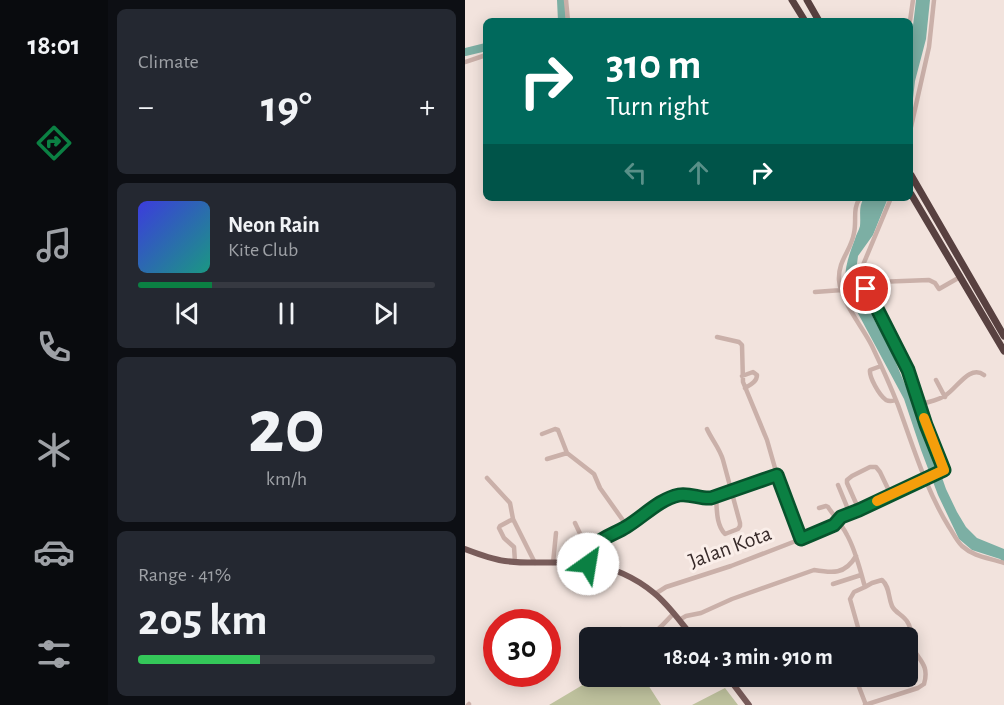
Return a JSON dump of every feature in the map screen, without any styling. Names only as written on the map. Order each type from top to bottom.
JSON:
[{"type":"highway","points":[[792,0],[803,18]]},
{"type":"highway","points":[[807,0],[817,18]]},
{"type":"highway","points":[[913,178],[1004,336]]},
{"type":"highway","points":[[913,197],[1004,351]]},
{"type":"main road","points":[[465,549],[495,559],[515,562],[588,564],[606,567],[627,575],[655,594],[685,627]]},
{"type":"main road","points":[[735,687],[749,705]]},
{"type":"street","points":[[566,0],[568,18]]},
{"type":"street","points":[[910,18],[913,0]]},
{"type":"street","points":[[913,118],[929,47],[934,0]]},
{"type":"street","points":[[465,62],[483,56]]},
{"type":"street","points":[[859,201],[854,213],[853,237],[840,266],[841,290],[881,366],[939,510],[962,546],[982,557],[1004,563]]},
{"type":"street","points":[[890,201],[863,265],[861,279],[903,360],[919,405],[945,397],[970,374],[977,371],[984,375]]},
{"type":"street","points":[[877,282],[929,280],[939,289],[960,276]]},
{"type":"street","points":[[815,292],[841,290]]},
{"type":"street","points":[[717,337],[739,342],[742,345],[742,376],[745,388],[765,433],[777,475],[801,539]]},
{"type":"street","points":[[881,366],[870,370],[869,374],[886,400],[896,400]]},
{"type":"street","points":[[742,376],[753,372],[757,375],[754,382],[745,388]]},
{"type":"street","points":[[936,380],[945,397]]},
{"type":"street","name":"Jalan Kota","points":[[655,594],[666,587],[731,566],[834,525],[841,517],[943,470],[919,405]]},
{"type":"street","points":[[707,429],[721,454],[740,523],[738,529],[725,534],[721,531],[716,497]]},
{"type":"street","points":[[542,434],[558,430],[567,453],[594,474],[600,488],[627,526]]},
{"type":"street","points":[[547,459],[567,453]]},
{"type":"street","points":[[859,510],[847,480],[870,467],[876,467],[880,472],[891,495]]},
{"type":"street","points":[[588,564],[591,550],[596,544],[671,497],[688,494],[705,499],[716,497],[777,475]]},
{"type":"street","points":[[487,478],[509,501],[513,519],[535,563]]},
{"type":"street","points":[[838,485],[850,514]]},
{"type":"street","points":[[819,508],[828,507],[849,538],[865,587]]},
{"type":"street","points":[[513,519],[499,528],[504,538],[514,547],[515,562]]},
{"type":"street","points":[[575,523],[584,542],[591,550]]},
{"type":"street","points":[[553,563],[556,533]]},
{"type":"street","points":[[679,620],[814,570],[826,573],[837,572],[850,565],[856,556]]},
{"type":"street","points":[[833,584],[861,574]]},
{"type":"street","points":[[858,627],[850,599],[854,592],[882,580],[889,591],[893,606],[909,624],[911,642],[924,666],[926,675],[924,684],[918,688],[865,705],[859,687]]},
{"type":"street","points":[[660,627],[673,613]]},
{"type":"green space","points":[[579,687],[649,687],[661,705],[549,705]]},
{"type":"green space","points":[[725,688],[738,705],[692,705]]},
{"type":"water","points":[[916,0],[930,0],[926,39],[913,98],[913,26]]},
{"type":"water","points":[[862,201],[887,201],[873,235],[858,256],[855,279],[862,297],[891,351],[957,512],[966,527],[977,538],[1004,549],[1004,562],[972,550],[959,539],[938,495],[904,399],[846,291],[847,265],[860,226]]},
{"type":"waterway","points":[[561,0],[562,18]]},
{"type":"waterway","points":[[465,52],[483,48]]},
{"type":"slow traffic","points":[[877,501],[944,470],[924,418]]},
{"type":"route","points":[[588,564],[591,550],[596,544],[659,504],[678,495],[688,494],[705,499],[711,498],[777,475],[801,539],[834,525],[841,517],[944,470],[908,370],[866,289]]}]
